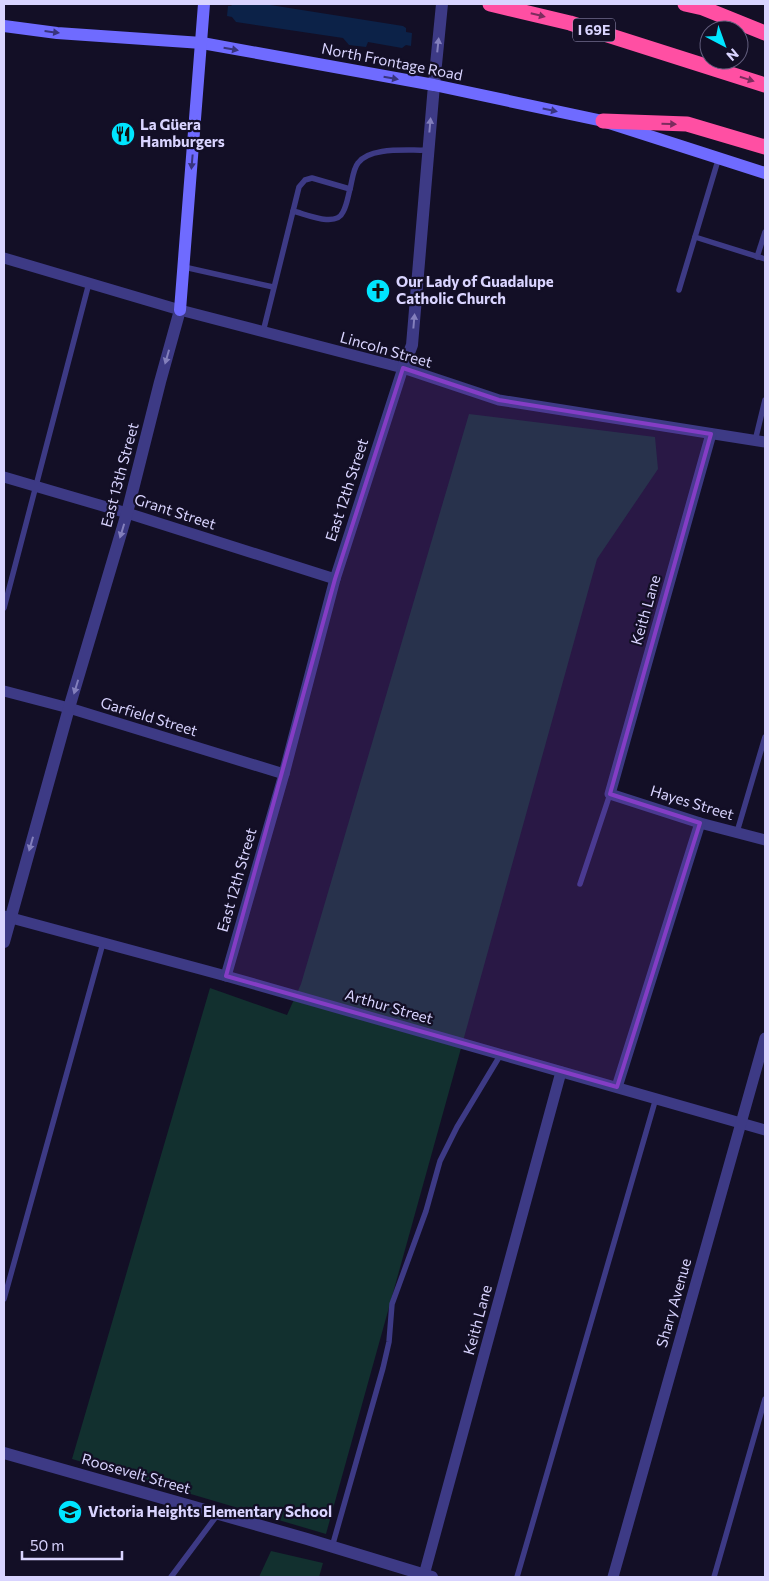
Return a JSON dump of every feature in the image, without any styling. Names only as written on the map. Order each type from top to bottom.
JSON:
[{"type":"highway","name":"I 69E","points":[[490,4],[570,23],[621,38],[765,85]]},
{"type":"highway","points":[[685,4],[697,6],[765,33]]},
{"type":"highway","points":[[603,121],[687,124],[765,147]]},
{"type":"main road","name":"East 13th Street","points":[[180,310],[204,4]]},
{"type":"main road","name":"North Frontage Road","points":[[4,26],[57,33],[202,43],[434,86],[603,121],[765,173]]},
{"type":"street","name":"East 12th Street","points":[[226,976],[284,774],[336,579],[412,345],[442,4]]},
{"type":"street","name":"Lincoln Street","points":[[4,258],[180,310],[403,368],[499,400],[760,441]]},
{"type":"street","name":"East 13th Street","points":[[4,942],[7,918],[127,513],[180,310]]},
{"type":"street","name":"Keith Lane","points":[[610,794],[711,434]]},
{"type":"street","name":"Grant Street","points":[[4,477],[127,513],[336,579]]},
{"type":"street","name":"Garfield Street","points":[[4,691],[69,708],[284,774]]},
{"type":"street","name":"Hayes Street","points":[[610,794],[700,823],[765,840]]},
{"type":"street","points":[[618,1087],[700,823]]},
{"type":"street","name":"Arthur Street","points":[[7,918],[226,976],[765,1130]]},
{"type":"street","name":"Shary Avenue","points":[[613,1577],[765,1038]]},
{"type":"street","name":"Keith Lane","points":[[428,1576],[561,1072]]},
{"type":"street","name":"Roosevelt Street","points":[[4,1452],[428,1576]]},
{"type":"lane","points":[[293,211],[329,221],[337,219],[343,213],[357,164],[367,155],[381,152],[428,150]]},
{"type":"lane","points":[[679,290],[719,158]]},
{"type":"lane","points":[[262,332],[299,187],[305,180],[312,178],[350,189]]},
{"type":"lane","points":[[757,257],[765,232]]},
{"type":"lane","points":[[695,237],[765,259]]},
{"type":"lane","points":[[184,267],[273,287]]},
{"type":"lane","points":[[4,608],[89,283]]},
{"type":"lane","points":[[760,441],[765,400]]},
{"type":"lane","points":[[736,832],[765,737]]},
{"type":"lane","points":[[580,884],[610,794]]},
{"type":"lane","points":[[4,1299],[103,943]]},
{"type":"lane","points":[[332,1547],[383,1368],[389,1342],[392,1304],[426,1211],[440,1161],[457,1127],[501,1054]]},
{"type":"lane","points":[[517,1577],[656,1098]]},
{"type":"lane","points":[[714,1577],[765,1399]]},
{"type":"lane","points":[[171,1577],[218,1514]]},
{"type":"highlighted area","points":[[403,368],[499,400],[711,434],[610,794],[700,823],[617,1087],[226,976],[335,579]]},
{"type":"green space","points":[[469,414],[655,437],[658,469],[597,559],[326,1534],[72,1459],[210,988],[287,1015],[301,984]]},
{"type":"green space","points":[[271,1551],[323,1563],[319,1577],[259,1577]]},
{"type":"water","points":[[233,4],[264,4],[403,26],[406,28],[406,32],[412,33],[411,46],[406,45],[402,48],[368,42],[366,47],[349,45],[343,38],[236,22],[232,17],[227,16],[228,6]]},
{"type":"place","name":"La Güera Hamburgers","points":[[123,134]]},
{"type":"place","name":"Our Lady of Guadalupe Catholic Church","points":[[378,291]]},
{"type":"place","name":"Victoria Heights Elementary School","points":[[70,1512]]}]
